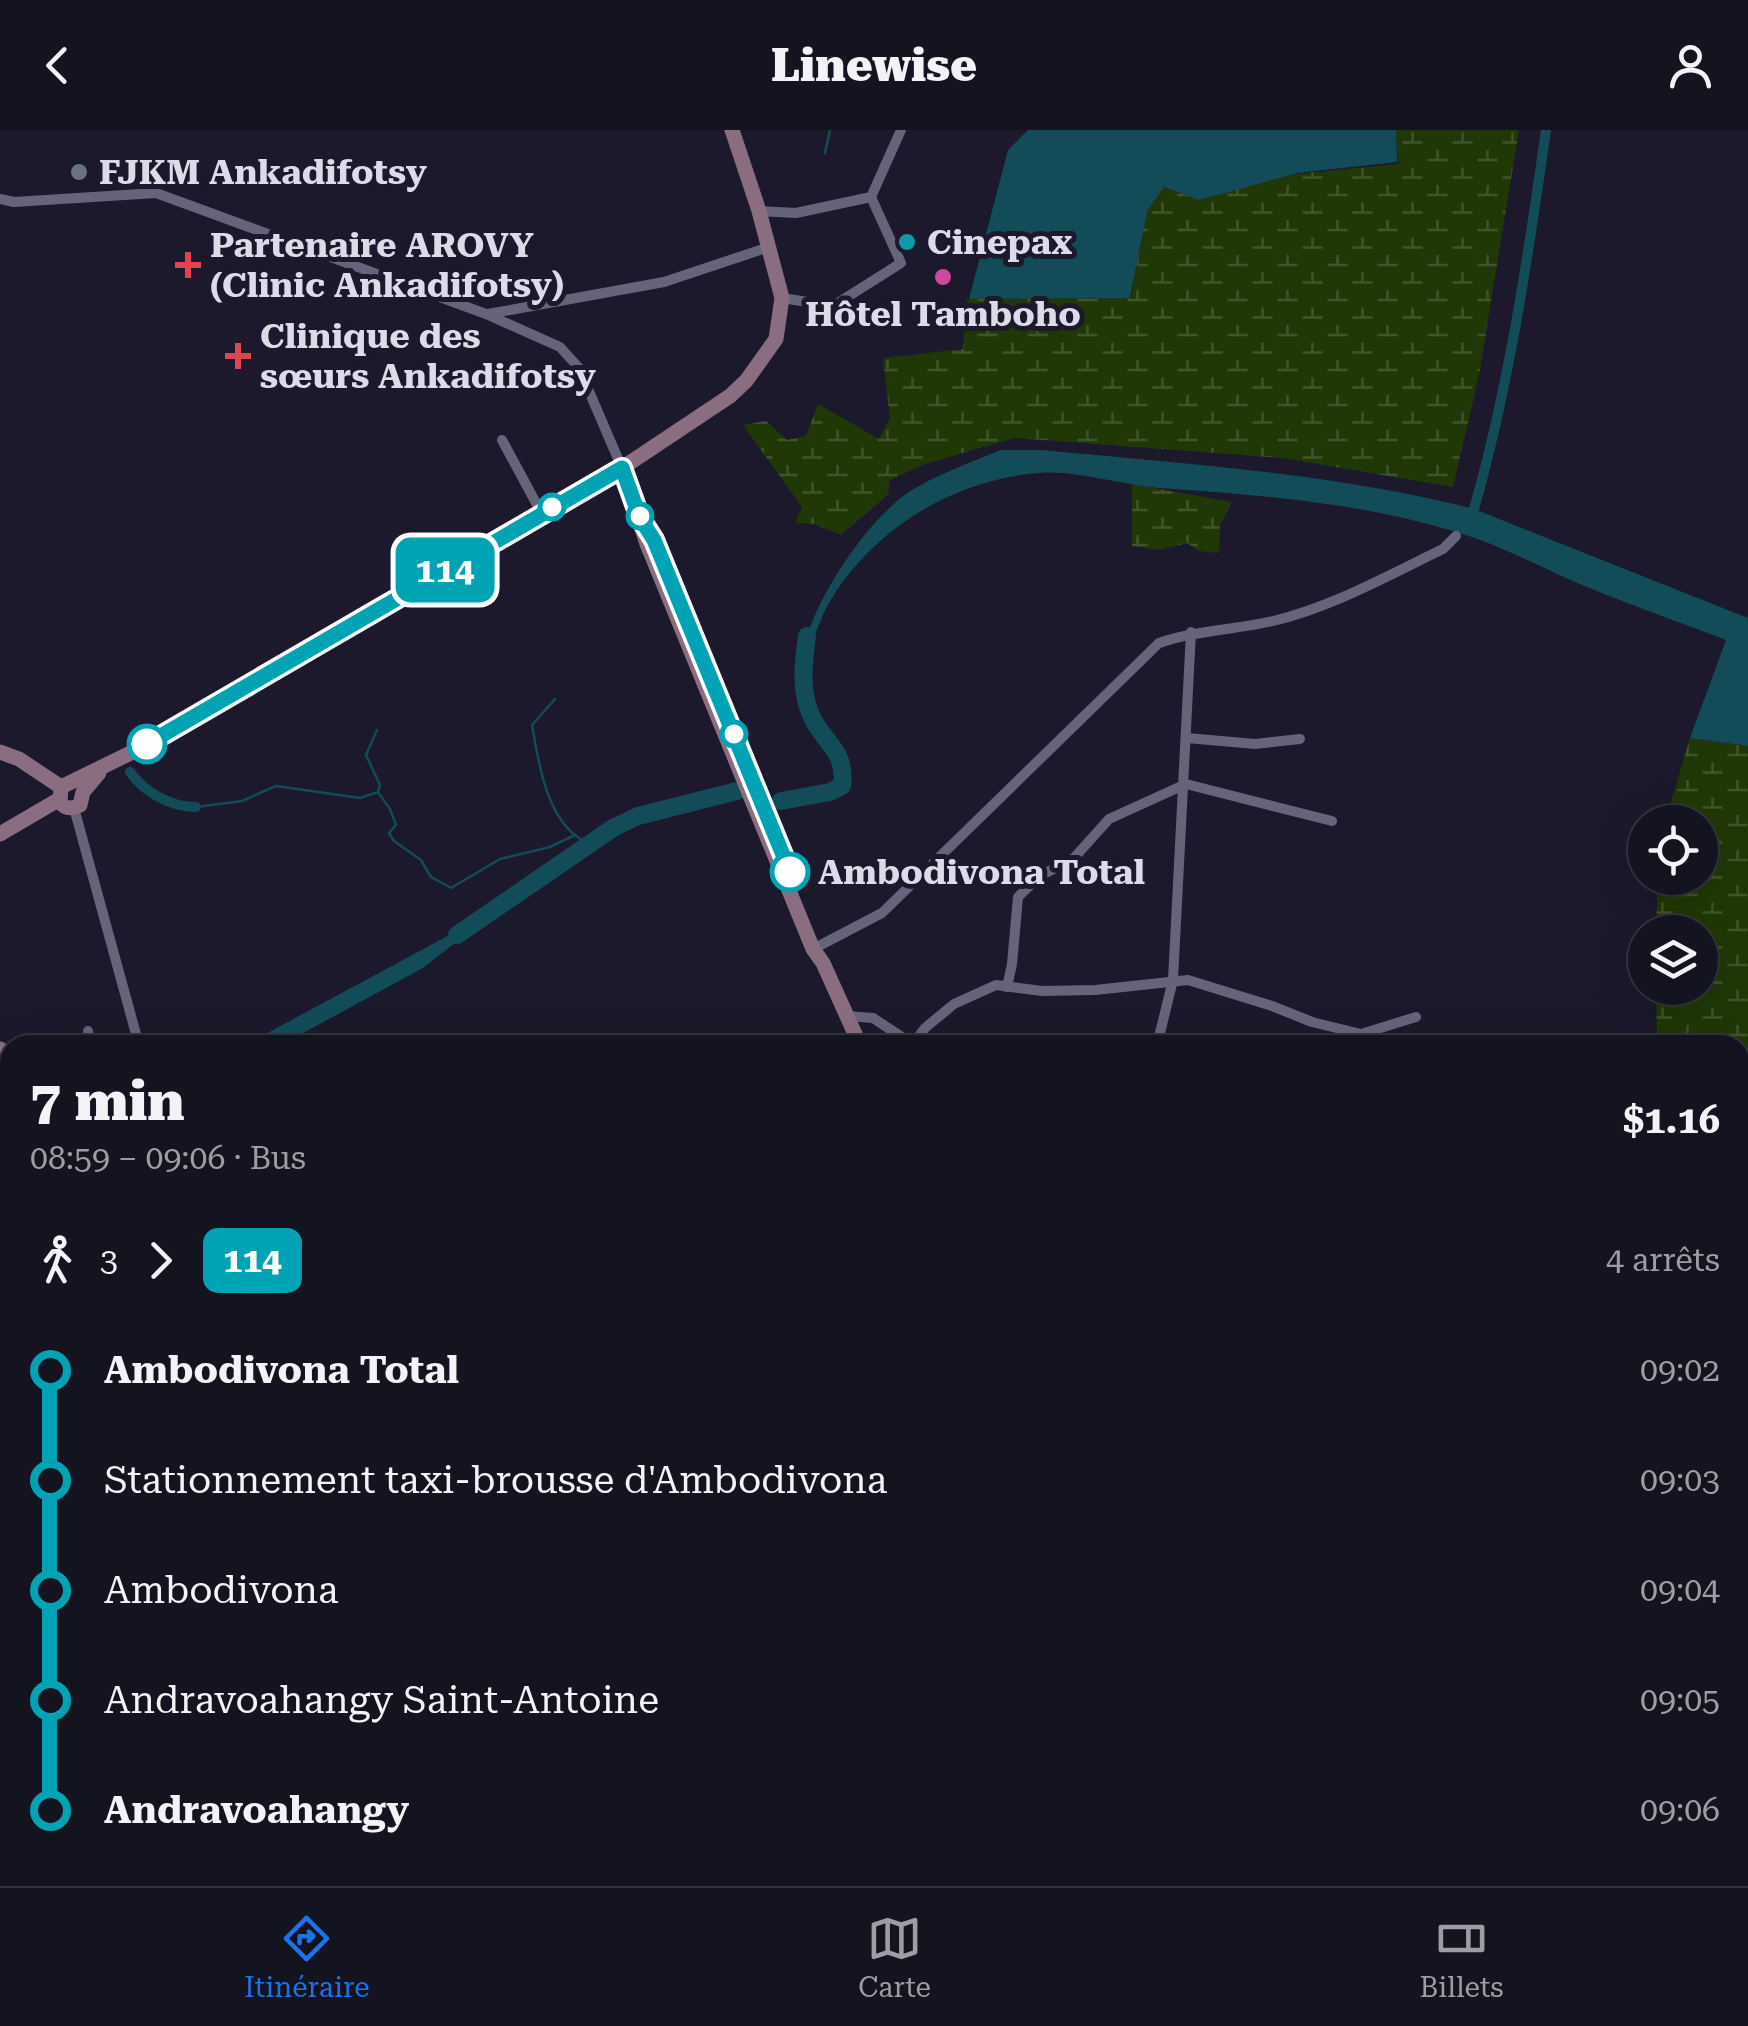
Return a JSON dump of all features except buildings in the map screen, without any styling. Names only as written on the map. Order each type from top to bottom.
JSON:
[{"type":"main road","points":[[0,834],[62,790],[622,468],[730,396],[746,381],[776,339],[782,298],[759,210],[732,130]]},
{"type":"main road","points":[[622,468],[648,544],[856,1035]]},
{"type":"main road","points":[[590,484],[631,495]]},
{"type":"main road","points":[[0,752],[19,759],[62,790]]},
{"type":"main road","points":[[82,792],[102,770]]},
{"type":"main road","points":[[75,784],[83,799],[74,808],[63,806],[62,790],[75,784]]},
{"type":"street","points":[[782,298],[833,306],[901,263],[870,197],[901,130]]},
{"type":"street","points":[[0,199],[14,202],[156,193],[486,314],[560,347],[579,368],[622,468]]},
{"type":"street","points":[[759,210],[796,212],[870,197]]},
{"type":"street","points":[[486,314],[664,282],[769,247]]},
{"type":"street","points":[[502,440],[542,514]]},
{"type":"street","points":[[816,947],[882,913],[1160,644],[1191,632],[1273,621],[1335,600],[1444,549],[1456,536]]},
{"type":"street","points":[[1159,1035],[1173,980],[1191,632]]},
{"type":"street","points":[[1187,738],[1255,744],[1300,739]]},
{"type":"street","points":[[1007,986],[1018,897],[1040,876],[1074,858],[1109,819],[1186,784],[1332,821]]},
{"type":"street","points":[[74,808],[136,1035]]},
{"type":"street","points":[[920,1035],[954,1004],[996,985],[1042,992],[1188,980],[1312,1022],[1361,1034],[1416,1017]]},
{"type":"street","points":[[848,1016],[873,1018],[900,1035]]},
{"type":"street","points":[[88,1031],[89,1035]]},
{"type":"green space","points":[[1396,130],[1519,130],[1479,375],[1453,487],[1283,458],[1015,438],[925,464],[890,480],[888,495],[841,535],[814,524],[795,523],[802,507],[743,425],[766,421],[787,440],[806,436],[818,404],[879,439],[890,418],[883,358],[963,349],[967,299],[1131,298],[1145,214],[1163,187],[1200,200],[1285,175],[1398,164]]},
{"type":"green space","points":[[1132,484],[1232,502],[1220,525],[1219,553],[1199,551],[1187,543],[1159,550],[1132,546]]},
{"type":"green space","points":[[1690,738],[1748,746],[1748,1035],[1657,1035],[1656,1005],[1718,1005],[1718,915],[1657,915],[1657,895],[1718,895],[1718,805],[1670,805]]},
{"type":"shaded area","points":[[1028,130],[1396,130],[1397,162],[1297,173],[1199,200],[1164,187],[1147,211],[1130,298],[969,299],[1008,150]]},
{"type":"shaded area","points":[[1000,450],[1042,450],[1259,471],[1367,487],[1474,509],[1748,618],[1748,746],[1690,738],[1726,640],[1466,535],[1390,515],[1275,498],[1159,488],[1053,473],[1008,477],[978,485],[921,511],[871,549],[832,598],[813,639],[807,636],[846,561],[887,510],[924,483]]},
{"type":"shaded area","points":[[455,932],[460,939],[423,968],[299,1035],[264,1035]]},
{"type":"waterway","points":[[825,153],[830,130]]},
{"type":"waterway","points":[[1474,509],[1507,369],[1546,130]]},
{"type":"waterway","points":[[781,801],[842,786],[839,758],[806,702],[807,636]]},
{"type":"waterway","points":[[555,699],[532,725],[550,800],[575,835]]},
{"type":"waterway","points":[[377,730],[366,755],[380,785],[378,792],[396,825],[389,833],[421,860],[431,877],[451,888],[500,859],[550,847],[575,835],[588,845]]},
{"type":"waterway","points":[[130,772],[159,797],[196,807]]},
{"type":"waterway","points":[[196,807],[242,801],[276,786],[360,798],[378,792]]},
{"type":"waterway","points":[[457,935],[613,828],[638,816],[737,791]]},
{"type":"bus line","name":"114","points":[[147,744],[622,468],[790,872]]},
{"type":"place","name":"FJKM Ankadifotsy","points":[[79,172]]},
{"type":"place","name":"Cinepax","points":[[907,242]]},
{"type":"place","name":"Partenaire AROVY (Clinic Ankadifotsy)","points":[[188,265]]},
{"type":"place","name":"Hôtel Tamboho","points":[[943,277]]},
{"type":"place","name":"Clinique des sœurs Ankadifotsy","points":[[238,356]]},
{"type":"place","name":"Ambodivona Total","points":[[790,872]]}]
